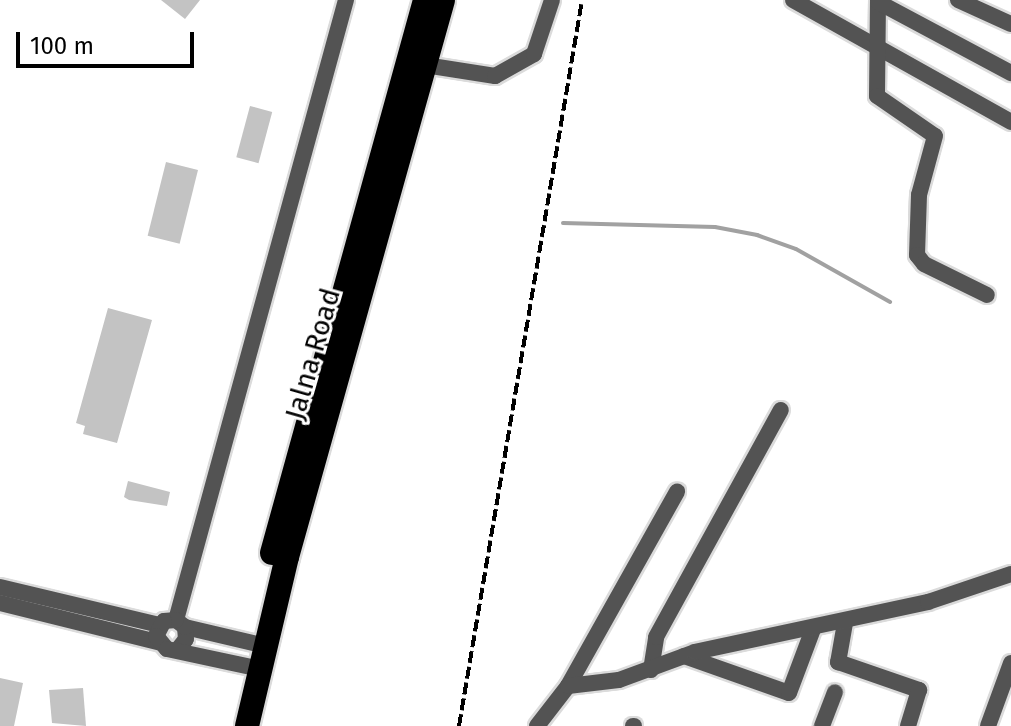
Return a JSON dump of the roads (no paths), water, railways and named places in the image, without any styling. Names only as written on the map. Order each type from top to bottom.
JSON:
[{"type":"highway","name":"Jalna Road","points":[[247,726],[255,656],[284,502],[425,0]]},
{"type":"highway","name":"Jalna Road","points":[[231,726],[255,656],[443,0]]},
{"type":"street","points":[[255,656],[167,649],[170,629],[346,0]]},
{"type":"street","points":[[425,65],[495,76],[534,54],[552,0]]},
{"type":"street","points":[[793,0],[1011,122]]},
{"type":"street","points":[[958,0],[1011,24]]},
{"type":"street","points":[[878,1],[880,48],[877,96],[935,136],[919,195],[917,255],[924,264],[987,295]]},
{"type":"street","points":[[878,1],[1011,73]]},
{"type":"street","points":[[651,670],[656,637],[781,410]]},
{"type":"street","points":[[537,726],[568,686],[677,492]]},
{"type":"street","points":[[568,686],[619,680],[684,656],[939,600],[1011,574]]},
{"type":"street","points":[[0,587],[170,629],[255,656]]},
{"type":"street","points":[[0,603],[170,629]]},
{"type":"street","points":[[845,623],[838,662],[919,690],[908,726]]},
{"type":"street","points":[[684,656],[786,694],[813,629]]},
{"type":"street","points":[[988,726],[1011,663]]},
{"type":"street","points":[[822,726],[835,692]]},
{"type":"waterway","points":[[563,223],[715,227],[757,235],[796,249],[890,302]]},
{"type":"railway","points":[[459,726],[582,0]]}]
